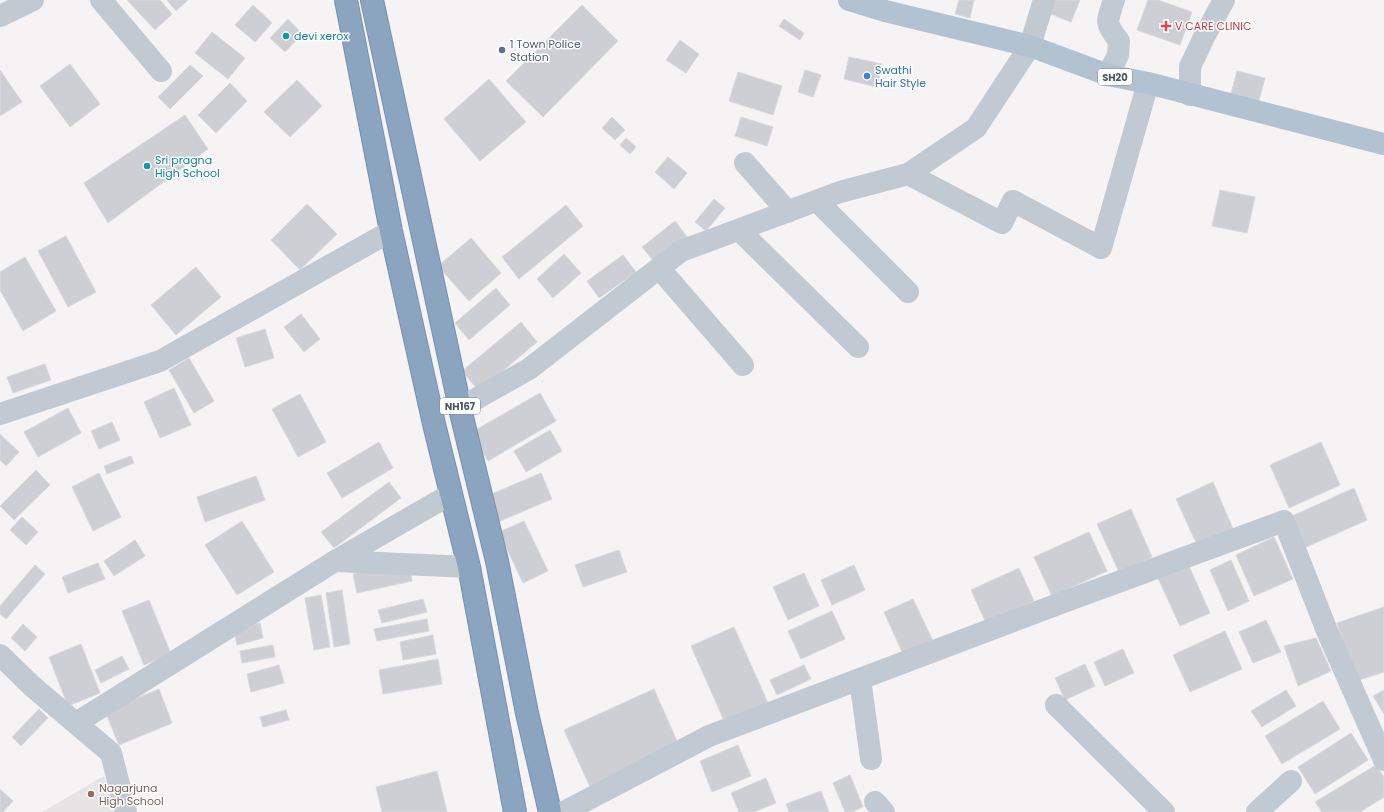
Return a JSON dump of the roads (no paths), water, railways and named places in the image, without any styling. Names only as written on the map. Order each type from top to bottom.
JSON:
[{"type":"highway","name":"NH167","points":[[346,0],[391,232],[434,424],[469,567],[515,812]]},
{"type":"highway","name":"NH167","points":[[372,0],[460,408],[497,561],[527,713],[550,812]]},
{"type":"main road","name":"SH20","points":[[849,0],[887,5],[1030,46],[1108,75],[1148,83],[1384,144]]},
{"type":"street","points":[[0,16],[33,0]]},
{"type":"street","points":[[101,0],[161,71]]},
{"type":"street","points":[[460,408],[529,369],[681,251],[840,192],[908,174],[976,128],[1030,46],[1044,0]]},
{"type":"street","points":[[1108,75],[1118,55],[1119,41],[1107,23],[1114,0]]},
{"type":"street","points":[[1190,95],[1190,67],[1224,0]]},
{"type":"street","points":[[908,174],[1002,223],[1013,201],[1101,248],[1148,83]]},
{"type":"street","points":[[745,163],[788,212]]},
{"type":"street","points":[[817,201],[908,292]]},
{"type":"street","points":[[739,230],[858,347]]},
{"type":"street","points":[[0,414],[160,361],[391,232]]},
{"type":"street","points":[[659,268],[743,365]]},
{"type":"street","points":[[76,723],[335,561],[452,494]]},
{"type":"street","points":[[564,812],[709,736],[1284,521],[1327,631],[1384,760]]},
{"type":"street","points":[[335,561],[469,567]]},
{"type":"street","points":[[0,655],[32,686],[111,753],[126,812]]},
{"type":"street","points":[[860,679],[871,759]]},
{"type":"street","points":[[1056,705],[1164,812]]},
{"type":"street","points":[[1257,812],[1291,780]]},
{"type":"place","name":"V CARE CLINIC","points":[[1166,26]]},
{"type":"place","name":"devi xerox","points":[[286,36]]},
{"type":"place","name":"1 Town Police Station","points":[[502,50]]},
{"type":"place","name":"Swathi Hair Style","points":[[867,76]]},
{"type":"place","name":"Sri pragna High School","points":[[147,166]]},
{"type":"place","name":"Nagarjuna High School","points":[[91,794]]}]
